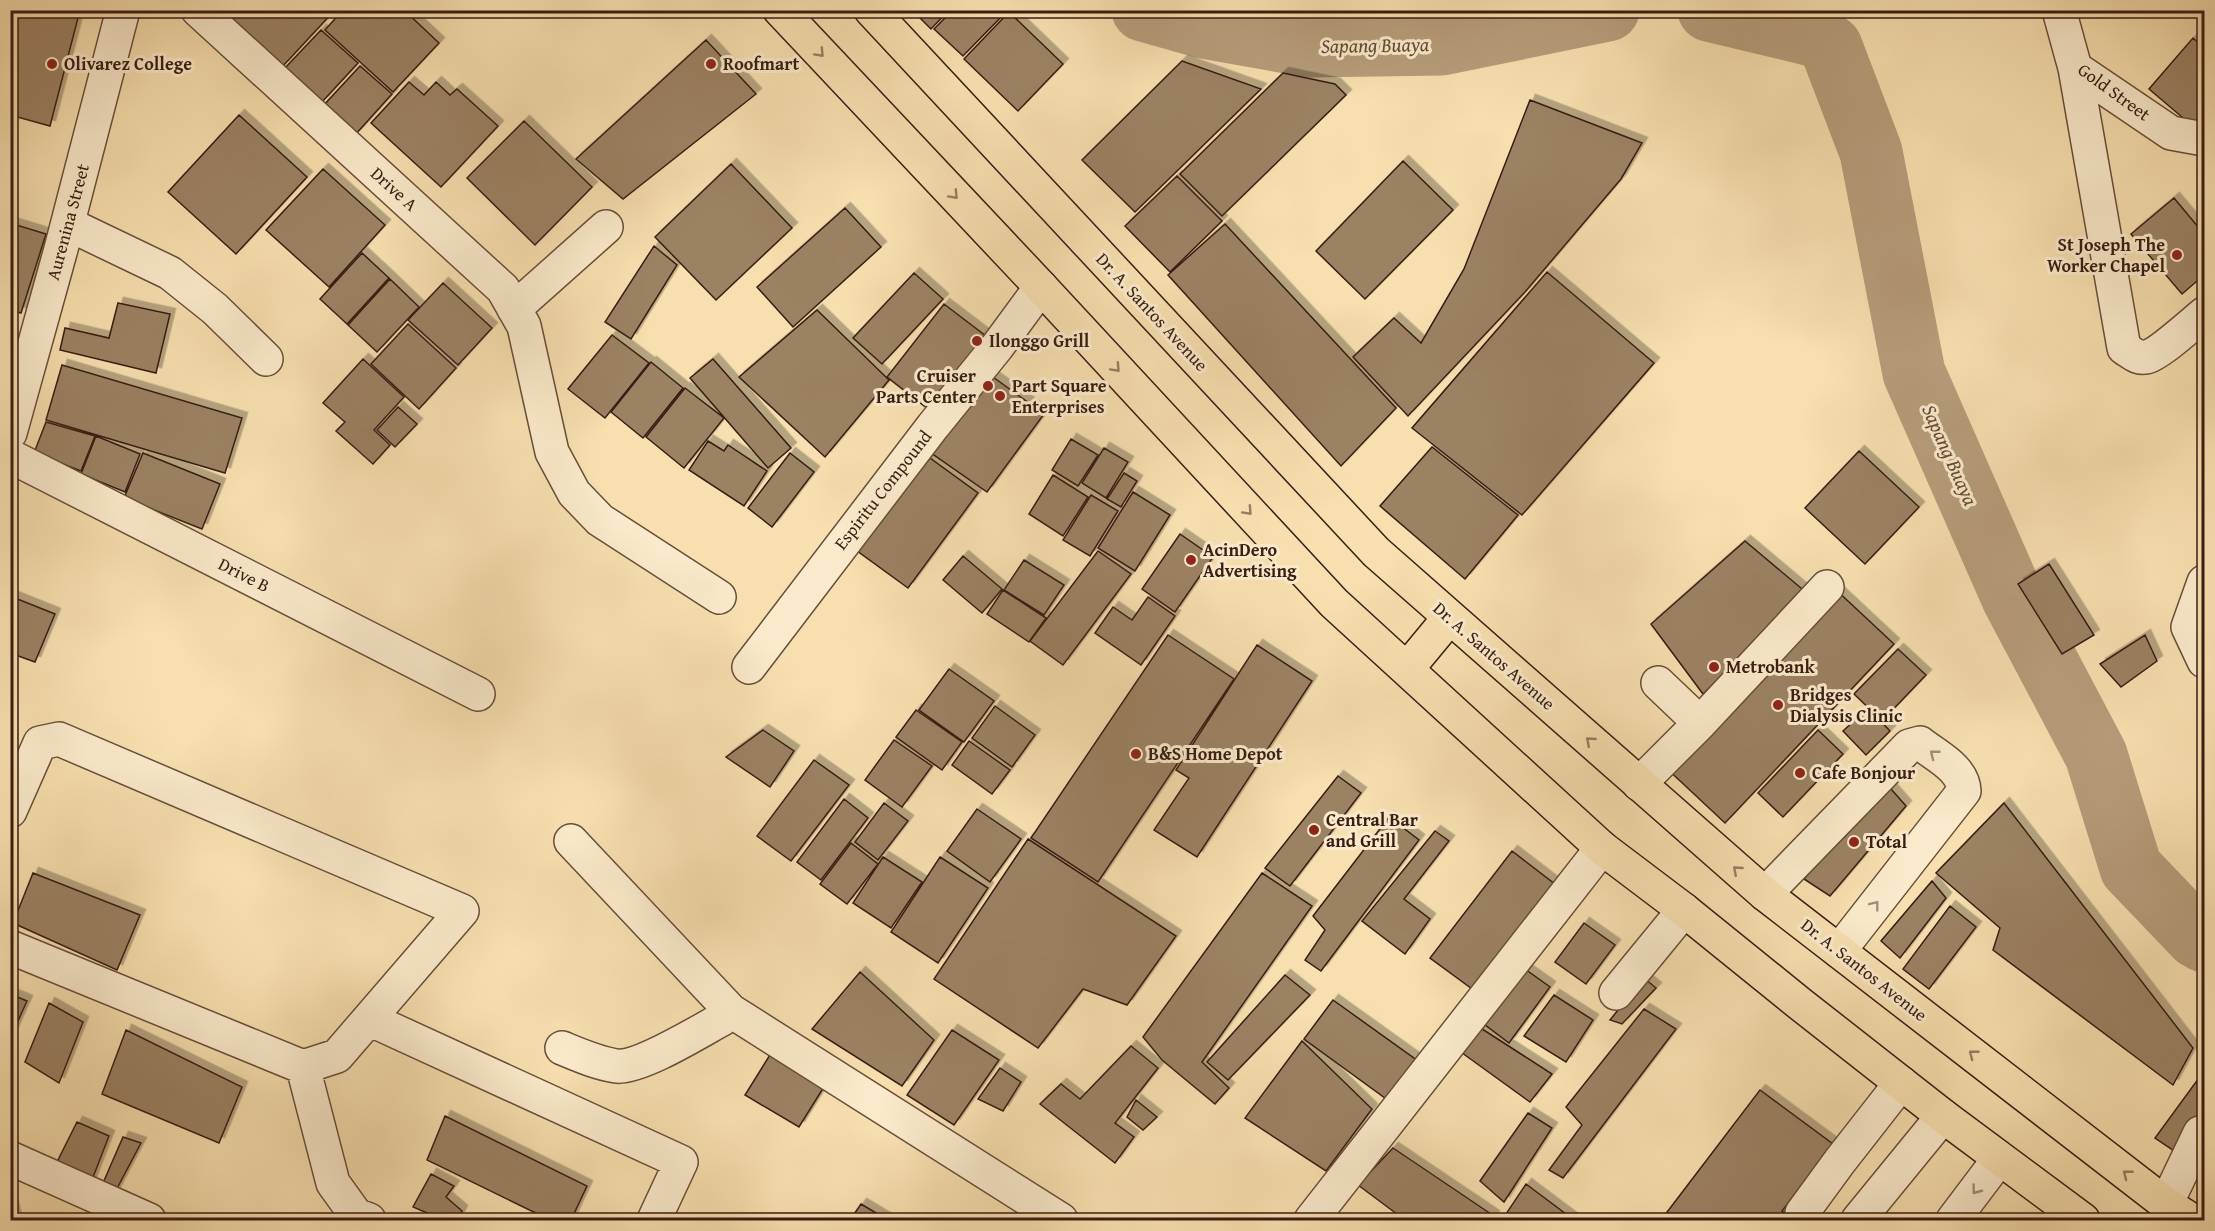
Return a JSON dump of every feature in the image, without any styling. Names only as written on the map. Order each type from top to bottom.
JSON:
[{"type":"main road","points":[[780,10],[1334,603],[1602,848],[1684,910],[1943,1116],[2082,1220]]},
{"type":"main road","name":"Dr. A. Santos Avenue","points":[[872,10],[1376,552],[1765,894],[2179,1212]]},
{"type":"main road","points":[[1407,669],[1450,617]]},
{"type":"street","name":"Aurenina Street","points":[[10,433],[68,224],[123,10]]},
{"type":"street","name":"Drive A","points":[[198,10],[503,289],[524,326],[542,398],[552,452],[574,493],[600,520],[718,597]]},
{"type":"street","name":"Gold Street","points":[[2059,10],[2075,68],[2170,133],[2205,140]]},
{"type":"street","points":[[2075,68],[2124,348],[2136,356],[2147,357],[2205,314]]},
{"type":"street","points":[[68,224],[170,273],[214,309],[266,359]]},
{"type":"street","points":[[514,309],[606,227]]},
{"type":"street","name":"Espiritu Compound","points":[[749,667],[1041,287]]},
{"type":"street","name":"Drive B","points":[[10,456],[478,694]]},
{"type":"street","points":[[2205,582],[2188,627],[2205,661]]},
{"type":"street","points":[[1639,784],[1700,723],[1827,586]]},
{"type":"street","points":[[1658,683],[1700,723]]},
{"type":"street","points":[[10,811],[40,743],[59,739],[462,911],[337,1056],[303,1067],[10,947]]},
{"type":"street","points":[[1765,894],[1909,746],[1920,743],[1928,749],[1958,773],[1964,782],[1964,791],[1839,951]]},
{"type":"street","points":[[571,841],[731,1011],[1061,1221]]},
{"type":"street","points":[[1311,1221],[1602,848]]},
{"type":"street","points":[[1616,993],[1684,910]]},
{"type":"street","points":[[562,1047],[590,1059],[618,1066],[642,1061],[713,1024],[731,1011]]},
{"type":"street","points":[[369,1019],[681,1162],[654,1221]]},
{"type":"street","points":[[303,1067],[333,1184],[353,1219]]},
{"type":"street","points":[[1802,1213],[1901,1083]]},
{"type":"street","points":[[1858,1221],[1943,1116]]},
{"type":"street","points":[[2179,1212],[2200,1133]]},
{"type":"street","points":[[10,1158],[149,1221]]},
{"type":"street","points":[[1953,1221],[2000,1159]]},
{"type":"building","name":"Olivarez College","points":[[10,10],[80,10],[50,126],[10,115]]},
{"type":"building","points":[[231,10],[334,11],[283,66],[231,19],[235,14]]},
{"type":"building","points":[[343,10],[404,10],[439,43],[393,92],[325,30]]},
{"type":"building","points":[[912,10],[949,10],[931,29]]},
{"type":"building","points":[[953,10],[1008,10],[963,56],[934,29]]},
{"type":"building","points":[[1009,12],[1063,64],[1018,111],[964,59]]},
{"type":"building","points":[[321,30],[358,63],[322,102],[285,68]]},
{"type":"building","points":[[2193,38],[2204,48],[2204,118],[2196,129],[2149,89]]},
{"type":"building","points":[[706,40],[756,94],[623,199],[576,159]]},
{"type":"building","points":[[1182,61],[1261,89],[1135,212],[1082,160]]},
{"type":"building","points":[[360,66],[392,94],[355,135],[323,106]]},
{"type":"building","points":[[1283,73],[1335,84],[1346,95],[1222,216],[1180,174]]},
{"type":"building","points":[[409,82],[424,95],[436,82],[450,95],[457,89],[498,126],[441,187],[371,123]]},
{"type":"building","points":[[1530,100],[1642,143],[1621,179],[1525,292],[1408,416],[1353,357],[1394,318],[1421,343],[1464,269]]},
{"type":"building","points":[[239,115],[307,177],[236,254],[168,192]]},
{"type":"building","points":[[524,121],[592,187],[535,245],[467,178]]},
{"type":"building","points":[[1403,161],[1453,210],[1365,299],[1316,251]]},
{"type":"building","points":[[731,164],[792,228],[716,300],[655,237]]},
{"type":"building","points":[[323,169],[385,225],[329,287],[266,230]]},
{"type":"building","points":[[1177,176],[1222,221],[1170,272],[1125,226]]},
{"type":"building","name":"St Joseph The Worker Chapel","points":[[2174,198],[2204,234],[2204,275],[2182,294],[2131,234]]},
{"type":"building","points":[[845,208],[881,247],[793,327],[757,287]]},
{"type":"building","points":[[10,223],[46,234],[21,313],[10,310]]},
{"type":"building","points":[[1225,224],[1396,408],[1341,466],[1168,275]]},
{"type":"building","points":[[654,246],[677,265],[631,339],[605,322]]},
{"type":"building","points":[[362,253],[389,278],[347,324],[320,299]]},
{"type":"building","points":[[1547,272],[1654,363],[1522,515],[1412,428]]},
{"type":"building","points":[[914,273],[943,299],[882,364],[853,338]]},
{"type":"building","points":[[390,279],[419,307],[377,352],[348,325]]},
{"type":"building","points":[[443,283],[492,328],[458,365],[408,320]]},
{"type":"building","points":[[118,303],[170,314],[156,373],[60,350],[65,328],[109,338]]},
{"type":"building","points":[[944,304],[995,343],[937,416],[887,377]]},
{"type":"building","points":[[817,310],[889,380],[825,457],[739,377]]},
{"type":"building","points":[[408,324],[456,368],[419,409],[371,364]]},
{"type":"building","points":[[612,335],[649,363],[605,418],[568,389]]},
{"type":"building","points":[[363,359],[404,397],[374,430],[390,445],[373,464],[336,431],[345,422],[323,403]]},
{"type":"building","points":[[713,359],[791,448],[768,468],[690,378]]},
{"type":"building","points":[[651,362],[683,388],[643,438],[611,412]]},
{"type":"building","points":[[62,365],[242,418],[225,473],[46,420]]},
{"type":"building","points":[[982,369],[1044,414],[987,492],[924,448]]},
{"type":"building","points":[[685,388],[724,418],[684,468],[646,437]]},
{"type":"building","points":[[398,407],[417,424],[395,447],[377,430]]},
{"type":"building","points":[[46,422],[95,436],[81,471],[34,453]]},
{"type":"building","points":[[96,436],[140,454],[125,492],[81,474]]},
{"type":"building","points":[[1071,439],[1098,455],[1078,486],[1052,470]]},
{"type":"building","points":[[708,441],[724,451],[728,445],[767,471],[744,506],[689,470]]},
{"type":"building","points":[[1432,447],[1518,515],[1465,579],[1380,506]]},
{"type":"building","points":[[1104,448],[1128,462],[1106,498],[1082,483]]},
{"type":"building","points":[[919,450],[978,493],[908,588],[849,545]]},
{"type":"building","points":[[1859,451],[1919,507],[1865,564],[1805,508]]},
{"type":"building","points":[[143,453],[220,484],[202,529],[124,498]]},
{"type":"building","points":[[790,453],[814,472],[772,527],[748,508]]},
{"type":"building","points":[[1124,473],[1137,481],[1121,507],[1107,499]]},
{"type":"building","points":[[1053,475],[1088,497],[1063,536],[1029,514]]},
{"type":"building","points":[[1133,492],[1170,515],[1135,571],[1098,548]]},
{"type":"building","points":[[1091,495],[1118,511],[1090,556],[1063,540]]},
{"type":"building","points":[[1180,534],[1213,557],[1175,612],[1142,589]]},
{"type":"building","points":[[1745,541],[1808,594],[1703,694],[1651,624]]},
{"type":"building","points":[[1098,551],[1131,574],[1063,665],[1030,641]]},
{"type":"building","points":[[963,556],[1002,589],[982,613],[943,580]]},
{"type":"building","points":[[1024,560],[1064,585],[1044,615],[1004,590]]},
{"type":"building","points":[[2049,564],[2094,635],[2062,654],[2018,584]]},
{"type":"building","name":"Bridges Dialysis Clinic","points":[[1833,587],[1894,644],[1725,823],[1663,765]]},
{"type":"building","points":[[1003,590],[1046,618],[1029,642],[987,614]]},
{"type":"building","points":[[10,596],[55,614],[35,662],[10,653]]},
{"type":"building","points":[[1148,597],[1175,616],[1141,665],[1095,633],[1113,607],[1132,620]]},
{"type":"building","name":"B&S Home Depot","points":[[1168,635],[1234,679],[1098,882],[1031,838]]},
{"type":"building","points":[[2145,635],[2157,661],[2121,687],[2100,664]]},
{"type":"building","points":[[1257,645],[1312,681],[1197,857],[1154,830],[1189,778],[1176,770]]},
{"type":"building","points":[[1898,649],[1926,675],[1882,721],[1854,694]]},
{"type":"building","points":[[949,669],[994,701],[964,742],[919,710]]},
{"type":"building","points":[[995,706],[1035,735],[1012,767],[972,738]]},
{"type":"building","points":[[1868,708],[1890,731],[1866,755],[1843,731]]},
{"type":"building","points":[[916,710],[962,742],[942,770],[896,737]]},
{"type":"building","points":[[763,730],[794,751],[770,787],[726,757]]},
{"type":"building","name":"Cafe Bonjour","points":[[1818,730],[1843,754],[1783,817],[1758,793]]},
{"type":"building","points":[[894,740],[932,766],[902,807],[865,780]]},
{"type":"building","points":[[969,741],[1010,770],[992,794],[952,765]]},
{"type":"building","points":[[814,760],[849,785],[791,861],[757,836]]},
{"type":"building","name":"Central Bar and Grill","points":[[1338,776],[1361,793],[1290,886],[1265,868]]},
{"type":"building","name":"Total","points":[[1884,781],[1906,806],[1830,896],[1804,879]]},
{"type":"building","points":[[844,799],[868,818],[821,880],[797,862]]},
{"type":"building","points":[[884,803],[908,821],[878,860],[855,842]]},
{"type":"building","points":[[2004,803],[2193,1048],[2173,1085],[1993,950],[2000,928],[1936,873]]},
{"type":"building","points":[[977,809],[1021,839],[990,882],[947,851]]},
{"type":"building","points":[[1389,817],[1419,840],[1321,971],[1305,960],[1325,930],[1313,916]]},
{"type":"building","points":[[1435,831],[1449,841],[1404,899],[1430,919],[1405,954],[1362,921]]},
{"type":"building","points":[[1028,839],[1176,936],[1127,1005],[1083,989],[1038,1048],[934,979]]},
{"type":"building","points":[[851,843],[878,864],[847,904],[820,884]]},
{"type":"building","points":[[1512,851],[1560,888],[1479,994],[1430,958]]},
{"type":"building","points":[[883,857],[922,882],[891,928],[853,903]]},
{"type":"building","points":[[940,857],[988,888],[938,963],[891,932]]},
{"type":"building","points":[[33,873],[140,915],[117,970],[13,923]]},
{"type":"building","points":[[1262,873],[1312,906],[1202,1062],[1229,1088],[1215,1104],[1162,1060],[1143,1037]]},
{"type":"building","points":[[1932,881],[1946,898],[1900,958],[1881,941]]},
{"type":"building","points":[[1950,906],[1976,927],[1929,989],[1903,969]]},
{"type":"building","points":[[1584,923],[1615,945],[1586,984],[1555,962]]},
{"type":"building","points":[[1518,964],[1550,987],[1509,1043],[1476,1018]]},
{"type":"building","points":[[860,972],[934,1040],[902,1086],[812,1029]]},
{"type":"building","points":[[1285,975],[1310,995],[1228,1080],[1207,1062]]},
{"type":"building","points":[[1644,978],[1656,988],[1622,1024],[1610,1020]]},
{"type":"building","points":[[10,994],[27,1001],[10,1039]]},
{"type":"building","points":[[1554,995],[1593,1020],[1566,1062],[1524,1036]]},
{"type":"building","points":[[1333,1000],[1418,1061],[1389,1101],[1304,1039]]},
{"type":"building","points":[[49,1003],[83,1022],[59,1083],[25,1062]]},
{"type":"building","points":[[1644,1009],[1676,1029],[1563,1178],[1549,1170],[1582,1125],[1566,1107]]},
{"type":"building","points":[[1479,1027],[1552,1074],[1530,1102],[1458,1050]]},
{"type":"building","points":[[126,1030],[242,1087],[219,1143],[102,1094]]},
{"type":"building","points":[[952,1030],[999,1060],[954,1125],[907,1095]]},
{"type":"building","points":[[1302,1041],[1372,1109],[1326,1171],[1245,1118]]},
{"type":"building","points":[[1131,1046],[1158,1068],[1115,1123],[1134,1137],[1115,1163],[1040,1104],[1061,1084],[1080,1099]]},
{"type":"building","points":[[773,1050],[827,1082],[799,1127],[745,1095]]},
{"type":"building","points":[[1000,1068],[1021,1082],[1003,1111],[978,1099]]},
{"type":"building","points":[[2204,1071],[2204,1171],[2155,1138]]},
{"type":"building","points":[[1760,1090],[1833,1144],[1782,1211],[1795,1220],[1661,1220]]},
{"type":"building","points":[[1136,1100],[1157,1117],[1143,1130],[1127,1117]]},
{"type":"building","points":[[1528,1113],[1552,1128],[1504,1202],[1480,1181]]},
{"type":"building","points":[[445,1116],[587,1186],[571,1220],[550,1220],[427,1160]]},
{"type":"building","points":[[77,1122],[109,1136],[90,1185],[54,1168]]},
{"type":"building","points":[[123,1137],[141,1143],[113,1196],[100,1190]]},
{"type":"building","points":[[1393,1148],[1494,1216],[1490,1220],[1405,1220],[1358,1185]]},
{"type":"building","points":[[431,1174],[454,1186],[446,1197],[462,1211],[457,1220],[433,1220],[434,1216],[413,1207]]},
{"type":"building","points":[[1526,1184],[1574,1220],[1502,1220]]},
{"type":"building","points":[[10,1203],[12,1204],[16,1220],[10,1220]]},
{"type":"building","points":[[861,1204],[888,1220],[850,1220]]},
{"type":"waterway","name":"Sapang Buaya","points":[[1143,10],[1203,27],[1309,46],[1442,44],[1608,10]]},
{"type":"waterway","name":"Sapang Buaya","points":[[1709,10],[1817,36],[1831,47],[1871,152],[1914,373],[2013,598],[2096,755],[2131,868],[2197,937],[2204,941]]},
{"type":"place","name":"Olivarez College","points":[[52,64]]},
{"type":"place","name":"Roofmart","points":[[711,64]]},
{"type":"place","name":"St Joseph The Worker Chapel","points":[[2177,255]]},
{"type":"place","name":"Ilonggo Grill","points":[[977,341]]},
{"type":"place","name":"Cruiser Parts Center","points":[[988,386]]},
{"type":"place","name":"Part Square Enterprises","points":[[1000,396]]},
{"type":"place","name":"AcinDero Advertising","points":[[1191,560]]},
{"type":"place","name":"Metrobank","points":[[1714,667]]},
{"type":"place","name":"Bridges Dialysis Clinic","points":[[1778,705]]},
{"type":"place","name":"B&S Home Depot","points":[[1136,754]]},
{"type":"place","name":"Cafe Bonjour","points":[[1800,773]]},
{"type":"place","name":"Central Bar and Grill","points":[[1314,830]]},
{"type":"place","name":"Total","points":[[1854,842]]}]
